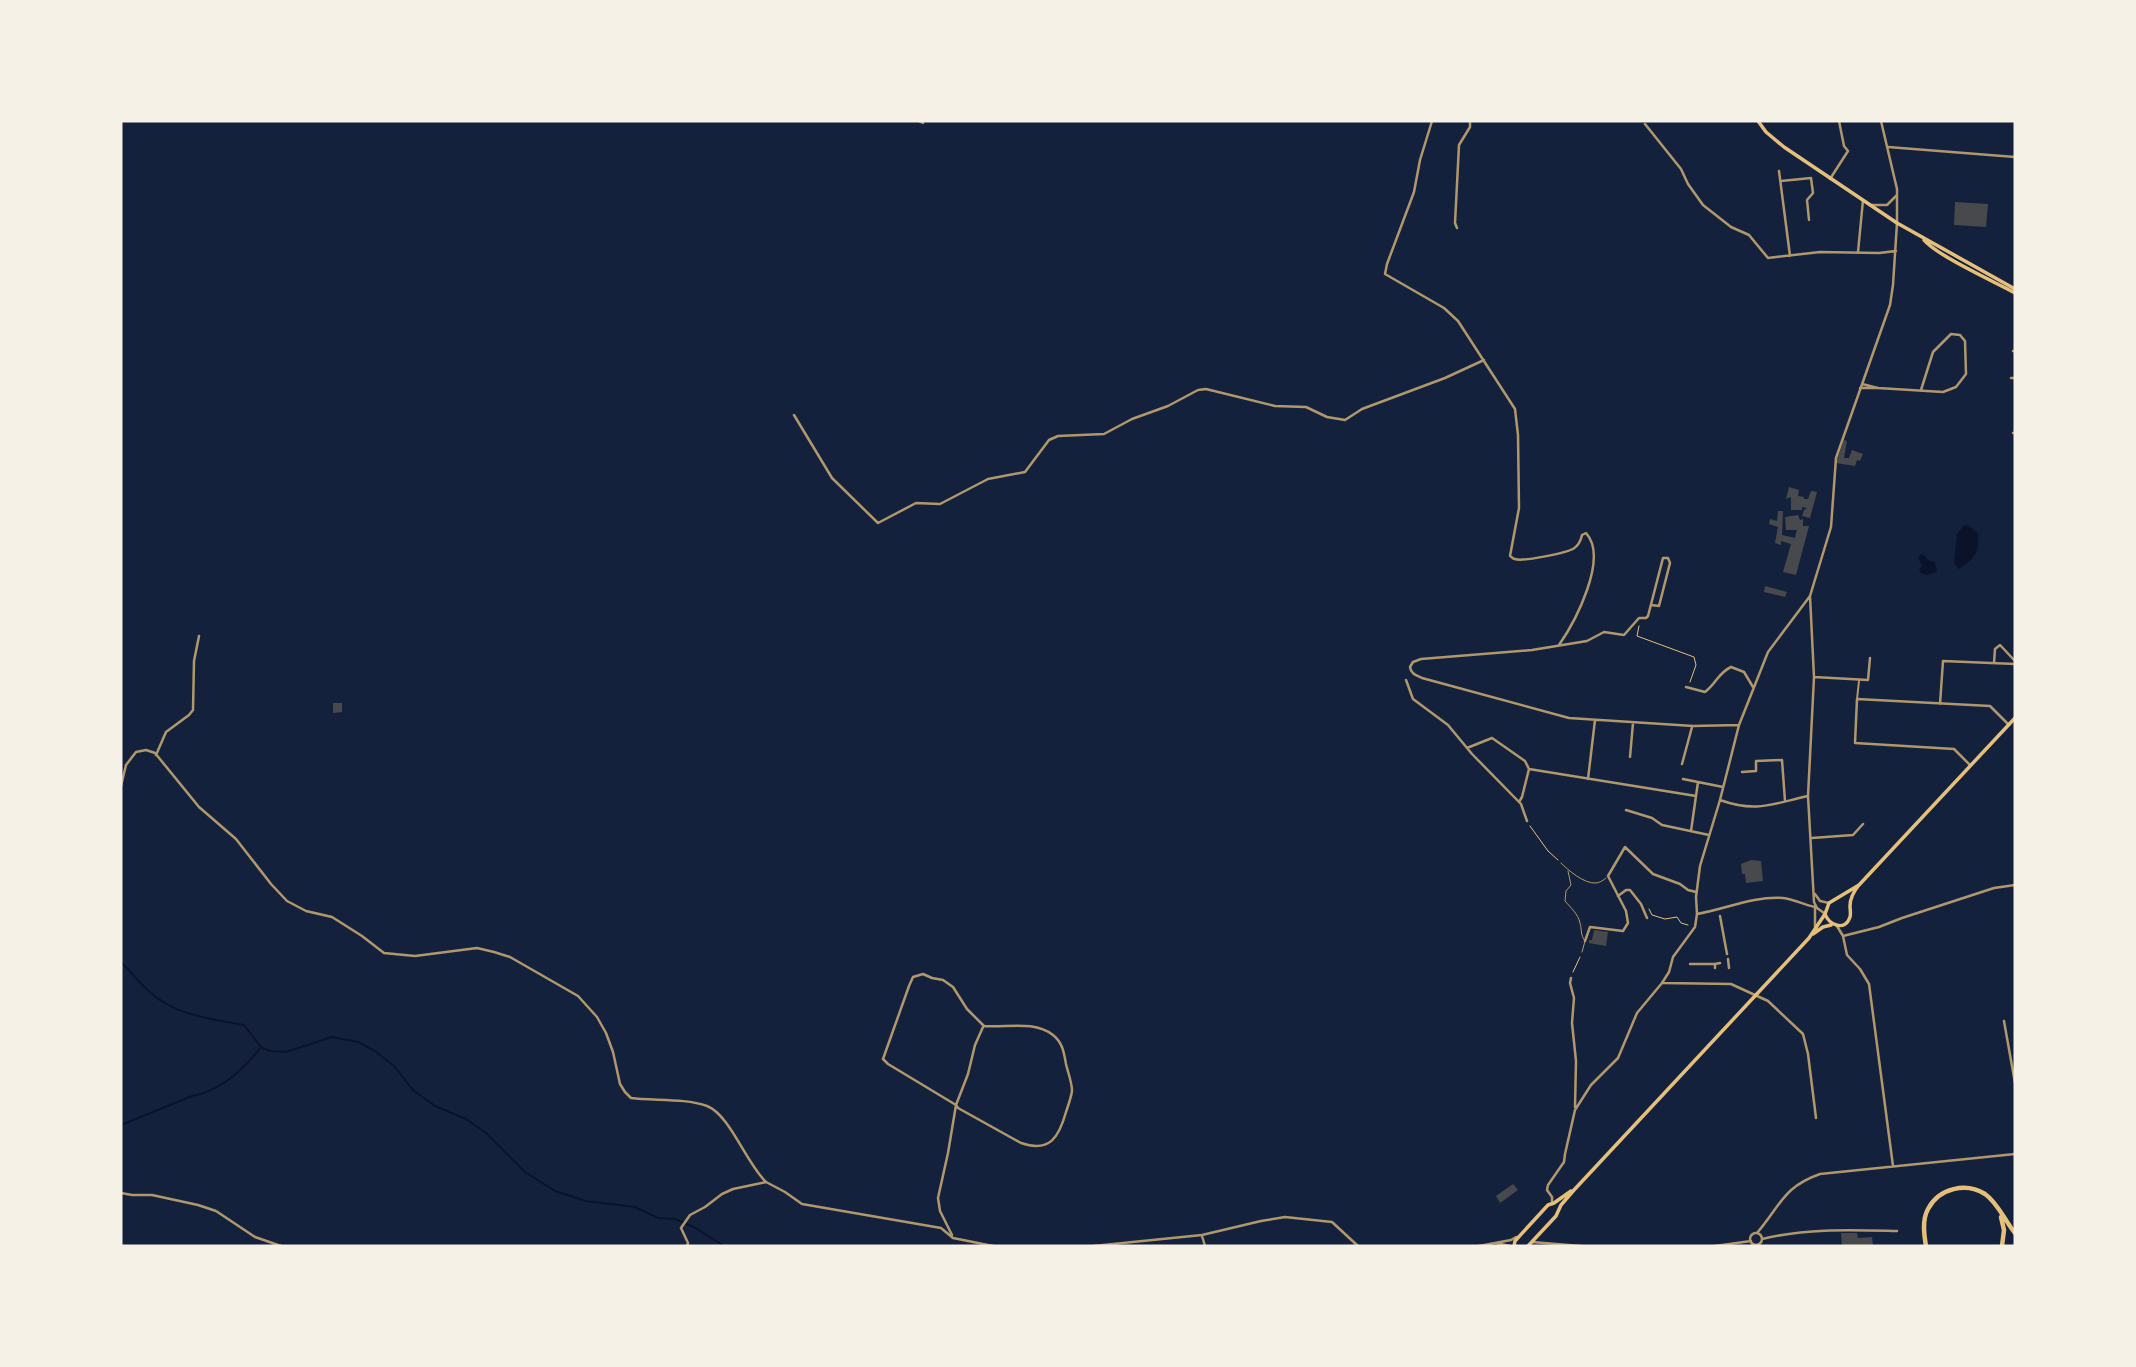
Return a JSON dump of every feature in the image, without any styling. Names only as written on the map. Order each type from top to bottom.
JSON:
[{"type":"highway","points":[[1926,1246],[1924,1223],[1927,1210],[1944,1192],[1955,1188],[1974,1189],[1991,1199],[2015,1233]]},
{"type":"highway","points":[[1999,1210],[2004,1230],[2002,1246]]},
{"type":"main road","points":[[1758,121],[1772,138],[1863,201],[2015,291]]},
{"type":"main road","points":[[1528,1246],[1574,1190],[1809,938],[1823,927],[1848,921],[1852,894],[1859,885],[2015,718]]},
{"type":"main road","points":[[1809,938],[1829,903],[1859,885]]},
{"type":"main road","points":[[1837,900],[1845,902],[1850,909]]},
{"type":"main road","points":[[1825,914],[1827,920],[1834,925]]},
{"type":"main road","points":[[1512,1246],[1548,1205],[1574,1190]]},
{"type":"main road","points":[[1552,1204],[1557,1207],[1557,1214]]},
{"type":"street","points":[[1432,121],[1414,192],[1385,274],[1444,308],[1458,321],[1515,410],[1519,508],[1510,556],[1516,560],[1560,552],[1573,549],[1586,533],[1591,538],[1594,553],[1587,589],[1559,645]]},
{"type":"street","points":[[1457,228],[1455,223],[1459,145],[1471,121]]},
{"type":"street","points":[[1830,178],[1848,151],[1844,146],[1839,121]]},
{"type":"street","points":[[1815,928],[1808,796],[1814,677],[1810,596],[1831,527],[1836,457],[1890,304],[1896,251],[1897,193],[1881,121]]},
{"type":"street","points":[[1645,124],[1681,169],[1703,205],[1731,227],[1749,235],[1768,258],[1820,253],[1896,251]]},
{"type":"street","points":[[1888,147],[2015,157]]},
{"type":"street","points":[[1779,171],[1790,256]]},
{"type":"street","points":[[1781,181],[1811,178],[1813,193],[1807,200],[1809,220]]},
{"type":"street","points":[[1870,205],[1890,204],[1897,193]]},
{"type":"street","points":[[1858,252],[1863,201]]},
{"type":"street","points":[[1861,385],[1878,388],[1922,390],[1950,391],[1964,378],[1967,369],[1965,341],[1960,335],[1951,334],[1934,350],[1922,390]]},
{"type":"street","points":[[794,415],[832,478],[878,523],[916,503],[940,504],[988,479],[1025,472],[1049,440],[1058,436],[1104,434],[1198,390],[1206,389],[1270,405],[1306,407],[1327,417],[1345,420],[1362,409],[1445,378],[1484,360]]},
{"type":"street","points":[[1651,605],[1659,606],[1670,563],[1668,558],[1663,558],[1647,617],[1639,618],[1624,635],[1604,632],[1587,640],[1520,652],[1421,659],[1413,662],[1410,667],[1413,674],[1422,678],[1553,715],[1633,723],[1739,725]]},
{"type":"street","points":[[1575,1110],[1591,1085],[1618,1058],[1637,1013],[1662,983],[1669,972],[1673,957],[1695,927],[1700,866],[1739,725],[1768,652],[1810,596]]},
{"type":"street","points":[[156,755],[166,732],[193,710],[194,660],[199,636]]},
{"type":"street","points":[[1994,663],[1995,649],[2000,645],[2015,662]]},
{"type":"street","points":[[1814,677],[1869,679],[1870,658]]},
{"type":"street","points":[[1940,704],[1942,661],[2015,662]]},
{"type":"street","points":[[1687,687],[1705,692],[1712,687],[1718,676],[1731,667],[1744,673],[1753,687]]},
{"type":"street","points":[[1406,680],[1413,699],[1448,725],[1519,802],[1527,821]]},
{"type":"street","points":[[1859,680],[1855,743],[1954,749],[1971,766]]},
{"type":"street","points":[[1857,699],[1990,706],[2009,725]]},
{"type":"street","points":[[1588,779],[1595,720]]},
{"type":"street","points":[[1630,757],[1633,723]]},
{"type":"street","points":[[1682,764],[1693,726]]},
{"type":"street","points":[[1468,748],[1492,738],[1525,761],[1529,769],[1519,802]]},
{"type":"street","points":[[121,786],[126,765],[136,752],[146,750],[156,755],[199,807],[236,839],[287,901],[306,911],[332,917],[384,953],[415,956],[477,948],[510,957],[578,996],[597,1017],[606,1033],[620,1084],[631,1098],[708,1106],[719,1114],[766,1182],[802,1204],[941,1228],[953,1238],[993,1246]]},
{"type":"street","points":[[1742,772],[1756,771],[1756,761],[1782,760],[1785,801]]},
{"type":"street","points":[[1529,769],[1696,796]]},
{"type":"street","points":[[1683,779],[1723,788]]},
{"type":"street","points":[[1691,831],[1698,782]]},
{"type":"street","points":[[1720,800],[1755,808],[1808,796]]},
{"type":"street","points":[[1626,810],[1652,818],[1662,825],[1710,835]]},
{"type":"street","points":[[1810,838],[1853,835],[1863,824]]},
{"type":"street","points":[[1585,941],[1590,927],[1623,931],[1627,927],[1629,919],[1608,876],[1625,847],[1653,874],[1696,892]]},
{"type":"street","points":[[1843,936],[1866,931],[1994,888],[2015,885]]},
{"type":"street","points":[[1814,888],[1820,901],[1829,903]]},
{"type":"street","points":[[1618,896],[1630,890],[1637,897],[1647,918]]},
{"type":"street","points":[[1698,915],[1719,913],[1748,900],[1785,898],[1815,907]]},
{"type":"street","points":[[1814,902],[1816,908],[1825,914]]},
{"type":"street","points":[[1719,913],[1727,954]]},
{"type":"street","points":[[1834,925],[1843,936],[1846,955],[1860,969],[1869,984],[1893,1166]]},
{"type":"street","points":[[1728,959],[1729,968]]},
{"type":"street","points":[[1690,964],[1717,965]]},
{"type":"street","points":[[923,974],[943,980],[953,987],[967,1009],[984,1026],[1038,1028],[1052,1034],[1063,1048],[1072,1091],[1060,1132],[1048,1144],[1028,1145],[1009,1137],[909,1078],[883,1059],[913,977],[923,974]]},
{"type":"street","points":[[1552,1204],[1548,1185],[1564,1162],[1575,1110],[1576,1076],[1572,1023],[1574,998],[1571,978]]},
{"type":"street","points":[[1662,983],[1731,984],[1768,1001],[1803,1034],[1816,1118]]},
{"type":"street","points":[[2004,1021],[2015,1083]]},
{"type":"street","points":[[953,1238],[945,1224],[938,1198],[956,1105],[975,1045],[984,1026]]},
{"type":"street","points":[[1751,1241],[1751,1236],[1757,1233],[1785,1195],[1805,1180],[1828,1173],[2015,1154]]},
{"type":"street","points":[[687,1246],[688,1242],[681,1226],[685,1220],[722,1194],[766,1182]]},
{"type":"street","points":[[121,1193],[152,1195],[198,1205],[216,1211],[256,1237],[281,1246]]},
{"type":"street","points":[[1550,1195],[1566,1194]]},
{"type":"street","points":[[1093,1246],[1202,1235],[1285,1217],[1332,1222],[1357,1246]]},
{"type":"street","points":[[1751,1241],[1756,1246],[1762,1239],[1781,1234],[1897,1231]]},
{"type":"street","points":[[1541,1232],[1546,1242]]},
{"type":"street","points":[[1757,1233],[1762,1239]]},
{"type":"street","points":[[1494,1245],[1521,1234]]},
{"type":"street","points":[[1202,1235],[1205,1246]]},
{"type":"street","points":[[1715,1246],[1751,1241]]},
{"type":"street","points":[[1532,1242],[1581,1246]]},
{"type":"street","points":[[1477,1246],[1512,1246]]},
{"type":"lane","points":[[1561,863],[1568,871],[1587,881],[1596,883],[1608,876]]},
{"type":"lane","points":[[1568,871],[1571,885],[1566,891],[1565,901],[1577,916],[1581,936],[1585,941],[1582,952]]},
{"type":"path","points":[[1642,617],[1637,636],[1694,657],[1696,665],[1687,687]]},
{"type":"path","points":[[1527,821],[1548,851],[1561,863]]},
{"type":"path","points":[[1644,910],[1648,908],[1652,915],[1665,919],[1677,917],[1681,923],[1695,927]]},
{"type":"path","points":[[1571,978],[1582,952]]},
{"type":"water","points":[[1968,525],[1978,533],[1977,550],[1971,560],[1958,569],[1954,563],[1957,534],[1963,526]]},
{"type":"water","points":[[1921,554],[1935,562],[1937,572],[1926,575],[1921,573],[1919,569],[1922,566],[1918,558]]},
{"type":"building","points":[[1955,202],[1988,204],[1986,227],[1954,225]]},
{"type":"building","points":[[1844,440],[1847,441],[1844,458],[1849,458],[1852,450],[1863,454],[1855,466],[1836,463]]},
{"type":"building","points":[[1789,487],[1799,490],[1798,496],[1804,499],[1808,499],[1811,491],[1817,492],[1810,518],[1802,516],[1807,508],[1791,510],[1791,497],[1786,499]]},
{"type":"building","points":[[1778,511],[1783,511],[1782,535],[1795,538],[1797,530],[1786,530],[1785,517],[1798,515],[1800,520],[1803,519],[1803,526],[1809,526],[1796,575],[1783,572],[1791,544],[1781,541],[1781,545],[1775,543],[1778,527],[1769,524],[1770,519],[1777,521]]},
{"type":"building","points":[[1765,586],[1787,592],[1785,597],[1764,592]]},
{"type":"building","points":[[333,703],[342,703],[342,712],[333,713]]},
{"type":"building","points":[[1751,860],[1761,861],[1763,881],[1746,883],[1741,864]]},
{"type":"building","points":[[1594,930],[1608,932],[1606,946],[1589,943]]},
{"type":"building","points":[[1513,1184],[1518,1190],[1500,1203],[1496,1196]]},
{"type":"building","points":[[1841,1233],[1857,1233],[1858,1238],[1872,1237],[1873,1246],[1842,1246]]},
{"type":"waterway","points":[[121,962],[147,990],[165,1003],[193,1015],[244,1025],[261,1047],[270,1051],[286,1052],[332,1037],[358,1042],[395,1067],[413,1090],[435,1106],[466,1119],[486,1133],[525,1172],[555,1191],[586,1201],[635,1207],[658,1218],[675,1219],[694,1227],[724,1246]]},
{"type":"waterway","points":[[121,1125],[222,1084],[239,1071],[261,1047]]}]
